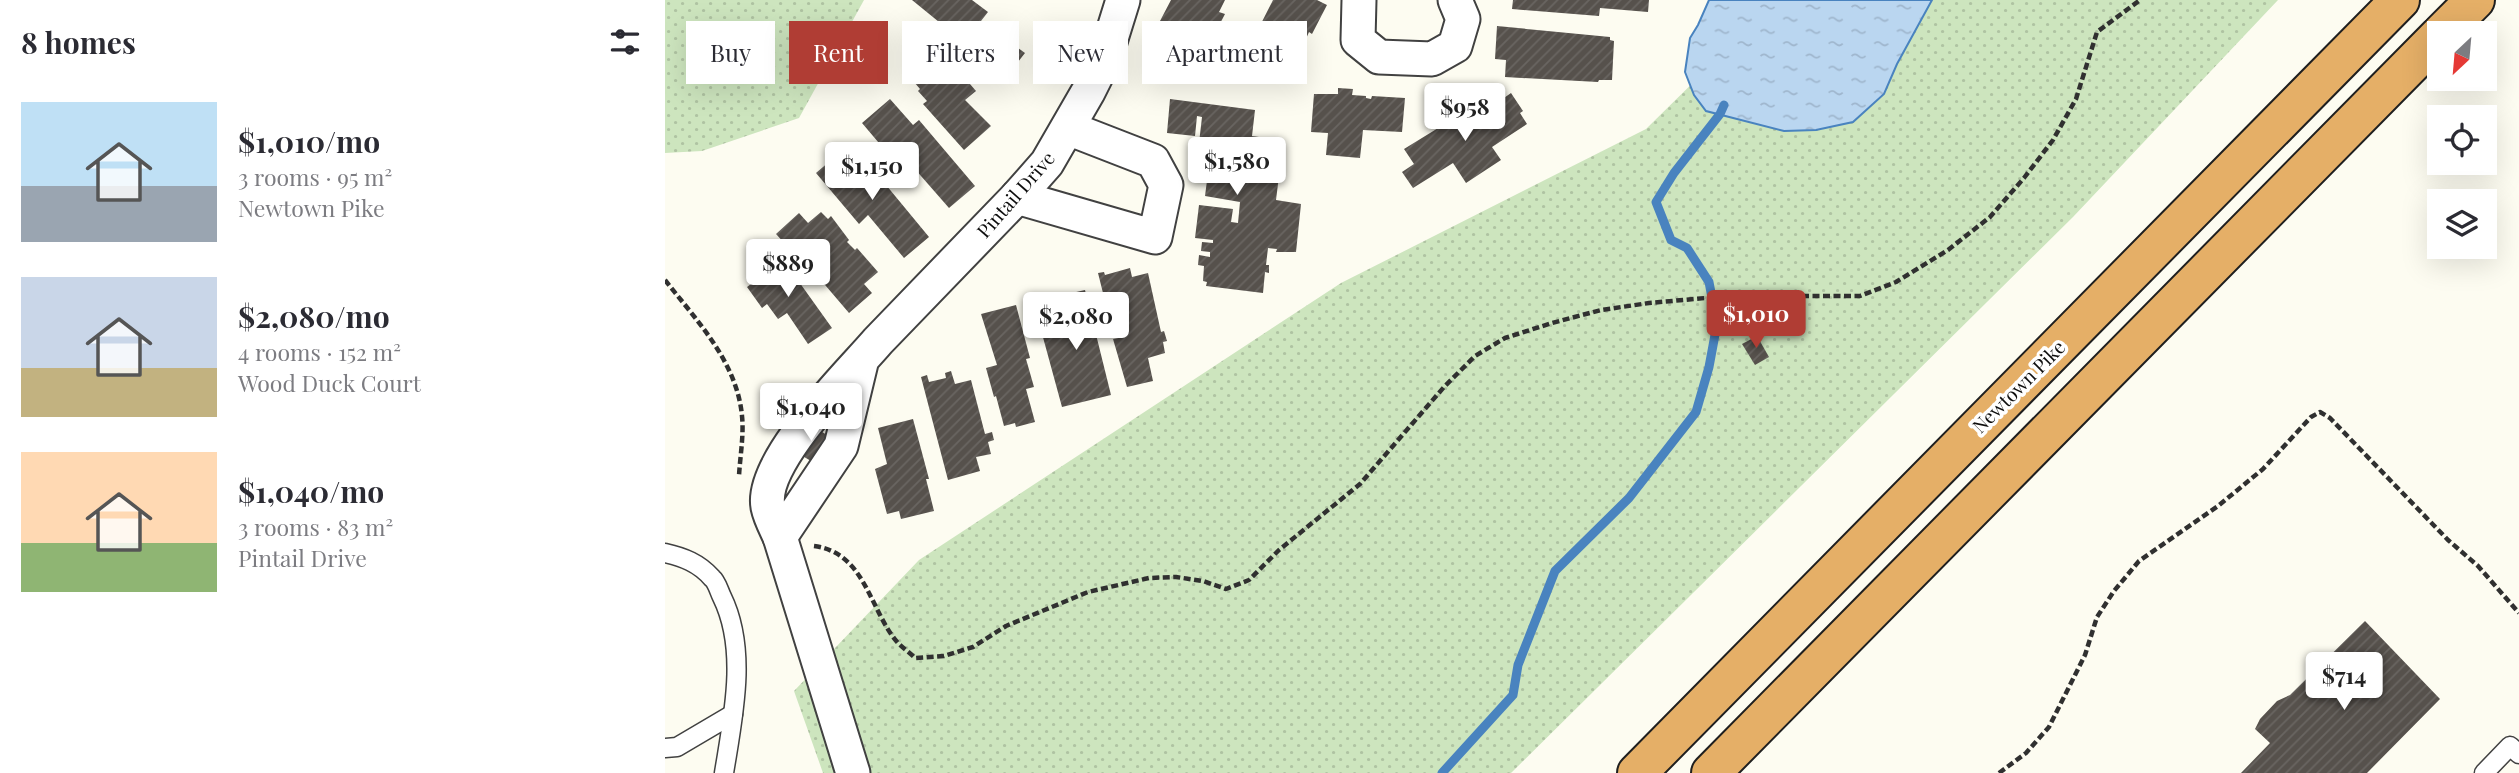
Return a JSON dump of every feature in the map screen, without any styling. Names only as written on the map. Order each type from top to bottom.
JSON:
[{"type":"highway","name":"Newtown Pike","points":[[1636,773],[2400,0]]},
{"type":"highway","points":[[2455,21],[2475,0]]},
{"type":"highway","points":[[1711,773],[2427,49]]},
{"type":"street","name":"Pintail Drive","points":[[853,773],[780,539],[767,506],[770,482],[786,449],[862,359],[1047,163],[1105,58],[1123,0]]},
{"type":"street","points":[[1359,0],[1358,40],[1379,57],[1432,59],[1455,46],[1463,19],[1455,0]]},
{"type":"street","points":[[1017,197],[1155,237],[1166,185],[1153,161],[1068,128]]},
{"type":"street","points":[[780,539],[841,446],[862,359]]},
{"type":"lane","points":[[665,553],[687,558],[713,578],[730,612],[736,655],[733,714],[724,773]]},
{"type":"lane","points":[[665,748],[677,747],[733,714]]},
{"type":"lane","points":[[2484,773],[2510,746],[2519,754]]},
{"type":"path","points":[[780,539],[826,548],[852,564],[897,642],[915,658],[944,656],[973,647],[1006,626],[1088,592],[1149,578],[1176,577],[1203,581],[1226,589],[1249,580],[1279,550],[1360,484],[1444,387],[1475,356],[1505,338],[1577,316],[1649,303],[1728,296],[1860,296],[1896,282],[1948,250],[1990,216],[2024,178],[2053,140],[2076,99],[2097,32],[2140,0]]},
{"type":"path","points":[[665,280],[708,333],[726,362],[738,393],[742,417],[738,479]]},
{"type":"path","points":[[1999,773],[2026,753],[2049,727],[2085,655],[2097,617],[2139,561],[2218,506],[2263,469],[2311,417],[2320,412],[2330,418],[2448,540],[2478,566],[2519,613]]},
{"type":"green space","points":[[665,0],[864,0],[852,21],[789,21],[789,84],[818,84],[799,118],[702,151],[665,153]]},
{"type":"green space","points":[[1777,0],[2278,0],[2073,217],[1511,773],[823,773],[794,691],[919,560],[1341,283],[1646,129]]},
{"type":"water","points":[[1709,0],[1932,0],[1884,94],[1853,122],[1816,130],[1784,131],[1706,111],[1694,95],[1685,72],[1690,38]]},
{"type":"building","points":[[912,0],[972,0],[988,12],[981,21],[938,21]]},
{"type":"building","points":[[1171,0],[1225,0],[1219,12],[1225,14],[1221,21],[1160,21]]},
{"type":"building","points":[[1273,0],[1317,0],[1327,5],[1312,34],[1309,32],[1307,36],[1307,21],[1262,21]]},
{"type":"building","points":[[1513,0],[1649,0],[1648,12],[1600,8],[1599,16],[1512,9]]},
{"type":"building","points":[[1497,26],[1610,37],[1610,40],[1614,41],[1612,80],[1598,82],[1505,77],[1506,60],[1495,59]]},
{"type":"building","points":[[1019,49],[1025,53],[1019,61]]},
{"type":"building","points":[[916,84],[970,84],[976,91],[965,100],[991,126],[964,150],[923,104],[927,101],[918,91],[920,89]]},
{"type":"building","points":[[1338,88],[1353,89],[1352,95],[1371,99],[1372,96],[1405,98],[1402,132],[1363,130],[1360,158],[1326,155],[1328,133],[1311,132],[1314,94],[1338,94]]},
{"type":"building","points":[[1511,93],[1523,111],[1520,113],[1527,124],[1492,147],[1501,160],[1466,183],[1453,163],[1413,188],[1402,172],[1414,164],[1404,149],[1461,114],[1467,124]]},
{"type":"building","points":[[890,99],[913,125],[919,120],[975,186],[949,208],[914,168],[906,175],[862,123]]},
{"type":"building","points":[[1170,99],[1255,110],[1252,136],[1259,137],[1257,157],[1281,160],[1276,200],[1301,204],[1296,252],[1276,252],[1277,249],[1268,248],[1266,265],[1269,265],[1269,273],[1265,272],[1263,293],[1206,286],[1207,282],[1203,281],[1204,266],[1198,265],[1199,255],[1210,257],[1210,252],[1201,251],[1202,242],[1213,243],[1213,240],[1195,238],[1199,205],[1233,209],[1231,222],[1238,223],[1240,202],[1205,196],[1209,165],[1204,165],[1206,153],[1198,152],[1202,117],[1197,116],[1195,136],[1167,133]]},
{"type":"building","points":[[844,149],[865,174],[872,168],[929,237],[904,258],[868,215],[859,224],[816,173]]},
{"type":"building","points":[[821,212],[828,219],[831,216],[849,240],[847,242],[855,250],[857,248],[878,272],[864,284],[872,293],[849,313],[808,265],[806,267],[776,234],[799,213],[808,223]]},
{"type":"building","points":[[774,256],[794,281],[797,279],[832,328],[808,344],[787,313],[778,319],[767,304],[762,308],[747,287],[755,281],[750,273]]},
{"type":"building","points":[[1130,268],[1132,277],[1148,273],[1161,332],[1164,331],[1167,341],[1163,342],[1165,353],[1148,358],[1153,381],[1127,387],[1113,339],[1124,337],[1122,327],[1112,329],[1098,273],[1104,272],[1105,275]]},
{"type":"building","points":[[1085,290],[1111,395],[1062,407],[1041,330],[1061,325],[1054,297]]},
{"type":"building","points":[[1016,305],[1030,358],[1026,359],[1034,387],[1026,389],[1035,422],[1016,427],[1015,423],[1004,426],[996,396],[994,397],[986,368],[997,365],[981,314]]},
{"type":"building","points":[[1757,336],[1769,357],[1755,365],[1742,344]]},
{"type":"building","points":[[951,371],[955,384],[971,380],[985,434],[992,432],[994,440],[988,442],[991,454],[976,457],[980,471],[948,480],[921,377],[927,375],[929,382],[946,378],[945,373]]},
{"type":"building","points":[[913,419],[929,479],[926,479],[934,511],[901,519],[899,511],[887,514],[875,469],[887,464],[878,428]]},
{"type":"building","points":[[811,425],[827,435],[811,461],[794,451]]},
{"type":"building","points":[[2365,621],[2440,699],[2367,773],[2241,773],[2270,743],[2255,729],[2260,719],[2277,701],[2290,695]]},
{"type":"waterway","points":[[1442,773],[1513,695],[1518,665],[1555,571],[1629,498],[1696,412],[1709,367],[1717,324],[1709,282],[1687,248],[1671,240],[1656,202],[1724,105]]}]
